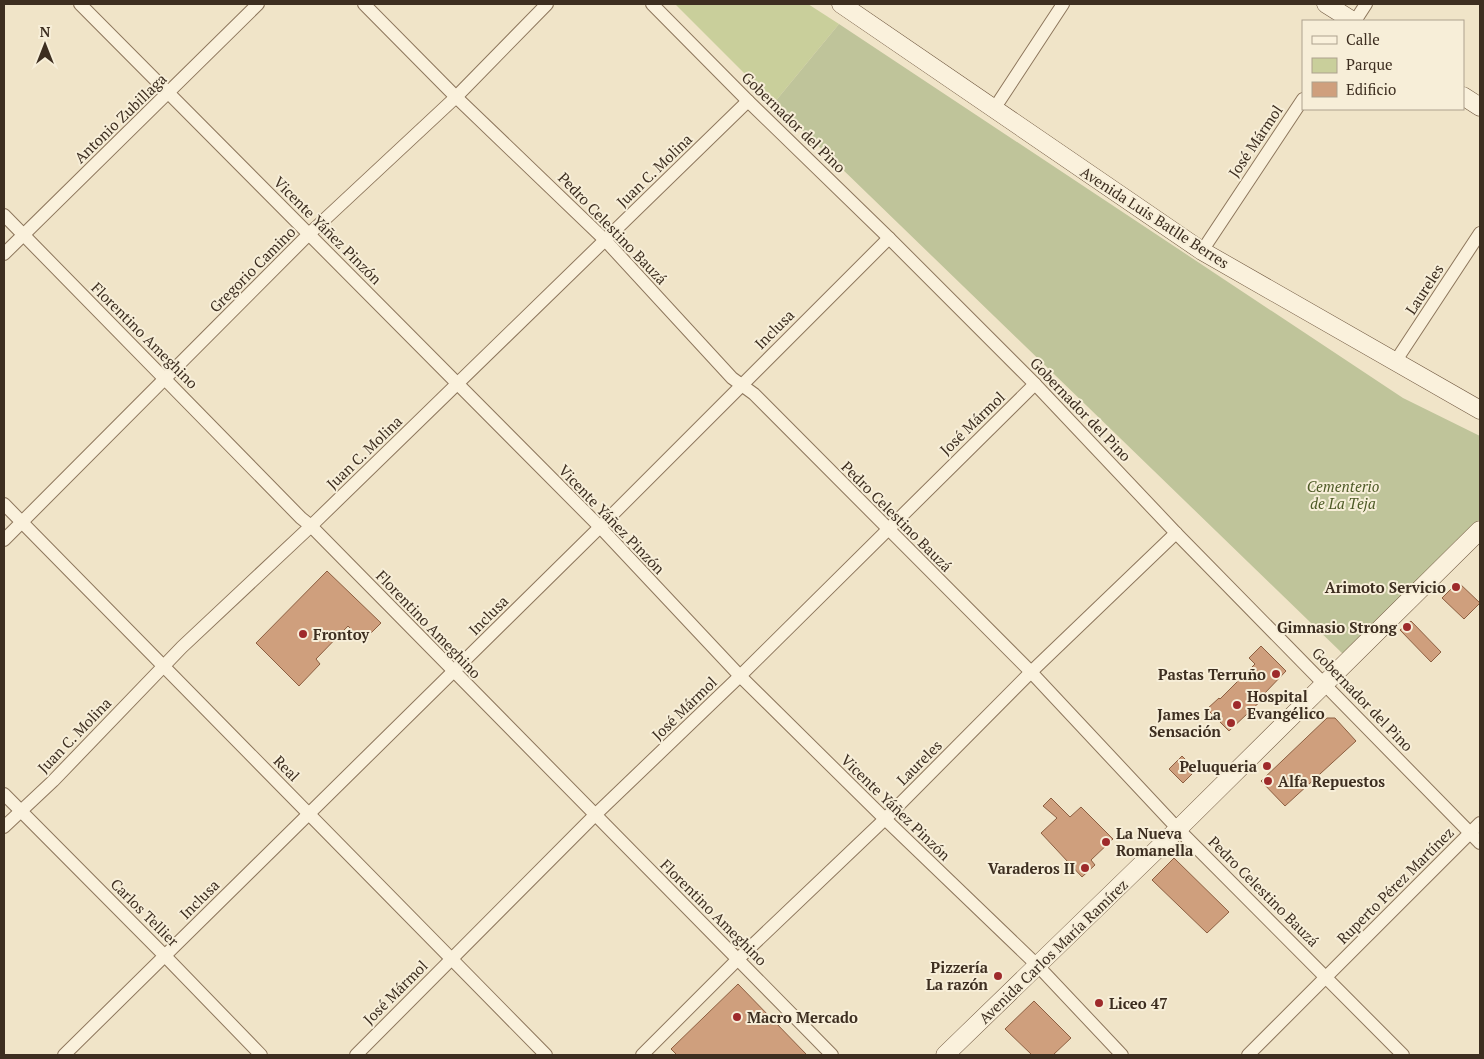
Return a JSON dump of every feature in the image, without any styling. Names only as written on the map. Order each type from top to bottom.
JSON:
[{"type":"main road","name":"Avenida Luis Batlle Berres","points":[[841,4],[1202,251],[1480,410]]},
{"type":"main road","points":[[1326,4],[1352,20]]},
{"type":"main road","points":[[1464,97],[1480,107]]},
{"type":"main road","name":"Avenida Carlos María Ramírez","points":[[945,1055],[1325,684],[1477,539]]},
{"type":"street","name":"Vicente Yáñez Pinzón","points":[[80,4],[600,527],[740,676],[1038,966],[1122,1055]]},
{"type":"street","name":"Antonio Zubillaga","points":[[4,254],[258,4]]},
{"type":"street","name":"Pedro Celestino Bauzá","points":[[364,4],[456,97],[605,240],[732,378],[754,394],[1031,672],[1178,829],[1403,1055]]},
{"type":"street","name":"Gregorio Camino","points":[[4,540],[310,234],[456,97],[547,4]]},
{"type":"street","name":"Gobernador del Pino","points":[[652,4],[748,101],[890,238],[1035,384],[1176,533],[1480,843]]},
{"type":"street","points":[[994,109],[1063,4]]},
{"type":"street","points":[[1355,20],[1366,4]]},
{"type":"street","name":"Juan C. Molina","points":[[4,827],[53,781],[182,647],[311,526],[748,101]]},
{"type":"street","name":"José Mármol","points":[[1202,251],[1302,101]]},
{"type":"street","name":"Florentino Ameghino","points":[[4,215],[832,1055]]},
{"type":"street","name":"Laureles","points":[[1395,362],[1480,233]]},
{"type":"street","name":"Inclusa","points":[[64,1055],[600,527],[741,384],[890,238]]},
{"type":"street","name":"José Mármol","points":[[356,1055],[596,815],[740,676],[1035,384]]},
{"type":"street","name":"Real","points":[[4,504],[546,1055]]},
{"type":"street","name":"Laureles","points":[[642,1055],[738,959],[885,819],[1031,672],[1176,533]]},
{"type":"street","name":"Carlos Tellier","points":[[4,794],[261,1055]]},
{"type":"street","name":"Ruperto Pérez Martínez","points":[[1248,1055],[1480,823]]},
{"type":"green space","points":[[675,4],[808,4],[839,24],[774,103]]},
{"type":"green space","name":"Cementerio de La Teja","points":[[839,24],[1403,398],[1480,436],[1480,519],[1343,654],[774,103]]},
{"type":"building","name":"Frontoy","points":[[327,571],[381,623],[363,641],[348,626],[316,659],[320,664],[299,686],[256,643]]},
{"type":"building","points":[[1458,582],[1480,603],[1464,619],[1442,598]]},
{"type":"building","points":[[1411,621],[1441,652],[1431,662],[1400,630]]},
{"type":"building","points":[[1261,646],[1286,671],[1264,694],[1266,696],[1229,731],[1207,709],[1220,699],[1255,664],[1249,658]]},
{"type":"building","points":[[1327,718],[1335,718],[1356,741],[1285,806],[1261,781]]},
{"type":"building","points":[[1182,756],[1196,770],[1183,783],[1169,769]]},
{"type":"building","points":[[1051,798],[1070,817],[1081,807],[1113,839],[1091,860],[1095,865],[1082,877],[1041,833],[1057,818],[1043,806]]},
{"type":"building","points":[[1174,858],[1229,912],[1207,933],[1152,880]]},
{"type":"building","name":"Macro Mercado","points":[[738,984],[807,1055],[677,1055],[671,1049]]},
{"type":"building","points":[[1034,1001],[1071,1038],[1053,1055],[1032,1055],[1005,1029]]},
{"type":"place","name":"Arimoto Servicio","points":[[1456,587]]},
{"type":"place","name":"Gimnasio Strong","points":[[1407,627]]},
{"type":"place","name":"Frontoy","points":[[303,634]]},
{"type":"place","name":"Pastas Terruño","points":[[1276,674]]},
{"type":"place","name":"Hospital Evangélico","points":[[1237,705]]},
{"type":"place","name":"James La Sensación","points":[[1231,723]]},
{"type":"place","name":"Peluqueria","points":[[1267,766]]},
{"type":"place","name":"Alfa Repuestos","points":[[1268,781]]},
{"type":"place","name":"La Nueva Romanella","points":[[1106,842]]},
{"type":"place","name":"Varaderos II","points":[[1085,868]]},
{"type":"place","name":"Pizzería La razón","points":[[998,976]]},
{"type":"place","name":"Liceo 47","points":[[1099,1003]]},
{"type":"place","name":"Macro Mercado","points":[[737,1017]]}]
